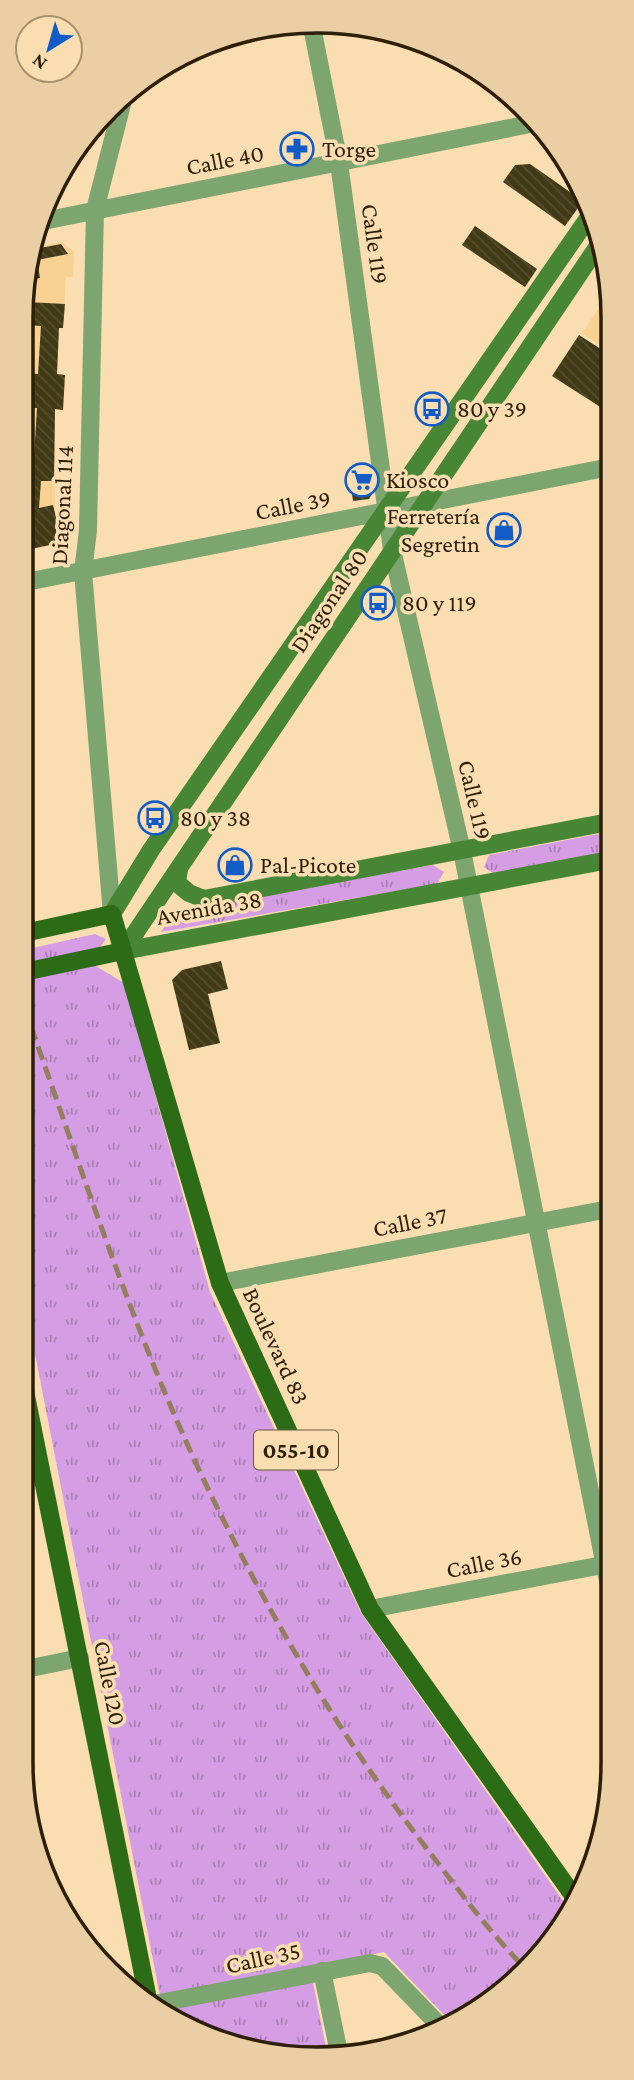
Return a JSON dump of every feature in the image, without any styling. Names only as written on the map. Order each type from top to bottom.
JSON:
[{"type":"main road","name":"Diagonal 80","points":[[112,914],[163,833],[585,223]]},
{"type":"main road","name":"Diagonal 80","points":[[123,951],[593,253]]},
{"type":"main road","name":"Avenida 38","points":[[178,868],[177,883],[189,893],[204,899],[601,824]]},
{"type":"main road","name":"Avenida 38","points":[[33,970],[601,861]]},
{"type":"main road","points":[[33,931],[112,914]]},
{"type":"main road","name":"Boulevard 83","points":[[112,914],[220,1283],[370,1609],[570,1891]]},
{"type":"main road","name":"Calle 120","points":[[33,1429],[146,1990]]},
{"type":"street","name":"Calle 119","points":[[314,33],[339,163],[393,550],[462,851],[601,1541]]},
{"type":"street","name":"Diagonal 114","points":[[112,914],[83,572],[88,530],[95,211],[120,113]]},
{"type":"street","name":"Calle 40","points":[[51,219],[526,125]]},
{"type":"street","name":"Calle 39","points":[[33,581],[601,469]]},
{"type":"street","name":"Calle 37","points":[[220,1283],[601,1210]]},
{"type":"street","name":"Calle 36","points":[[370,1609],[601,1571]]},
{"type":"street","points":[[33,1668],[80,1658]]},
{"type":"street","name":"Calle 35","points":[[164,2002],[370,1963],[382,1966],[435,2021]]},
{"type":"street","points":[[322,1971],[338,2046]]},
{"type":"shaded area","points":[[62,242],[74,252],[73,277],[66,277],[63,328],[59,328],[57,374],[65,375],[63,410],[55,410],[55,544],[33,549],[33,317],[43,246]]},
{"type":"shaded area","points":[[600,306],[601,345],[582,333]]},
{"type":"green space","points":[[601,834],[601,854],[494,874],[484,867],[489,855]]},
{"type":"green space","points":[[433,865],[444,872],[437,884],[161,932],[175,911]]},
{"type":"green space","points":[[95,934],[106,939],[98,950],[33,963],[33,948]]},
{"type":"green space","points":[[94,965],[124,983],[210,1292],[361,1613],[564,1903],[542,1936],[518,1964],[475,1999],[445,2016],[384,1952],[310,1967],[326,2047],[280,2044],[226,2032],[161,2000],[33,1343],[33,978]]},
{"type":"building","points":[[530,164],[571,193],[579,207],[565,226],[503,182],[515,165]]},
{"type":"building","points":[[475,226],[537,269],[525,287],[462,245]]},
{"type":"building","points":[[61,244],[68,254],[40,260],[42,248]]},
{"type":"building","points":[[34,302],[65,304],[63,328],[59,328],[57,374],[65,375],[63,410],[55,409],[54,481],[41,481],[39,508],[53,505],[57,522],[55,544],[33,549],[33,456],[37,408],[33,408],[33,374],[38,374],[41,326],[33,325]]},
{"type":"building","points":[[579,335],[601,349],[601,407],[552,376]]},
{"type":"building","name":"Kiosco","points":[[372,468],[375,489],[369,499],[353,501],[349,471]]},
{"type":"building","name":"Ferretería Segretin","points":[[513,514],[518,542],[494,546],[490,518]]},
{"type":"building","points":[[221,961],[228,989],[208,994],[220,1043],[189,1050],[172,980],[182,970]]},
{"type":"railway","points":[[33,1033],[89,1194],[159,1379],[236,1546],[286,1637],[369,1770],[465,1898],[520,1962]]},
{"type":"place","name":"Torge","points":[[297,149]]},
{"type":"place","name":"80 y 39","points":[[432,409]]},
{"type":"place","name":"Kiosco","points":[[362,480]]},
{"type":"place","name":"Ferretería Segretin","points":[[504,530]]},
{"type":"place","name":"80 y 119","points":[[378,603]]},
{"type":"place","name":"80 y 38","points":[[155,818]]},
{"type":"place","name":"Pal-Picote","points":[[235,865]]}]
